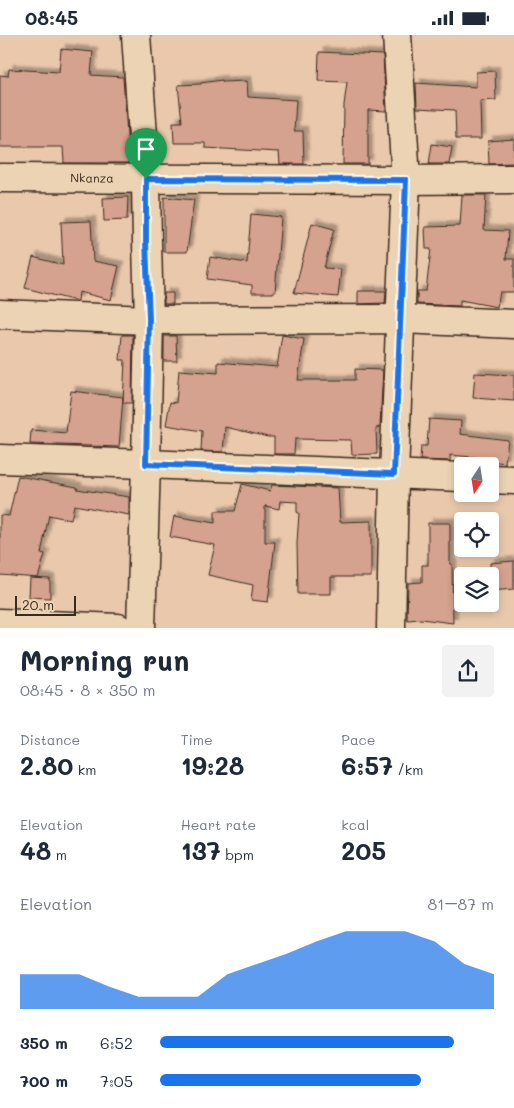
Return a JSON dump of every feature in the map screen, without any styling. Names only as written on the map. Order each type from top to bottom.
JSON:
[{"type":"street","points":[[136,35],[146,179],[149,319],[141,628]]},
{"type":"street","points":[[391,628],[394,474],[406,180],[397,35]]},
{"type":"street","name":"Nkanza","points":[[0,178],[514,179]]},
{"type":"street","points":[[0,314],[149,319],[401,319],[514,324]]},
{"type":"street","points":[[0,459],[454,477]]},
{"type":"street","points":[[499,479],[514,480]]},
{"type":"street","points":[[0,623],[118,628]]},
{"type":"building","points":[[61,49],[93,52],[91,75],[123,77],[129,163],[64,163],[63,147],[0,147],[0,75],[8,76],[9,69],[59,72]]},
{"type":"building","points":[[319,52],[383,55],[386,111],[368,110],[368,164],[343,164],[344,105],[347,82],[318,81]]},
{"type":"building","points":[[495,71],[496,100],[480,101],[481,139],[456,139],[455,110],[417,108],[416,83],[476,87],[476,72]]},
{"type":"building","points":[[222,80],[222,82],[247,81],[248,97],[296,100],[294,131],[303,131],[304,164],[280,164],[279,152],[205,148],[205,143],[174,143],[173,122],[182,122],[178,85],[201,84]]},
{"type":"building","points":[[514,139],[514,163],[489,164],[488,141]]},
{"type":"building","points":[[432,144],[452,147],[449,164],[429,164]]},
{"type":"building","points":[[462,195],[486,195],[484,230],[508,231],[506,259],[514,259],[514,292],[500,292],[497,307],[460,300],[460,306],[417,304],[417,291],[426,291],[431,249],[426,249],[425,227],[460,226]]},
{"type":"building","points":[[128,197],[127,220],[104,221],[103,198]]},
{"type":"building","points":[[164,197],[194,200],[187,252],[164,252]]},
{"type":"building","points":[[251,214],[281,217],[275,292],[273,293],[252,293],[252,285],[207,279],[210,257],[247,263]]},
{"type":"building","points":[[91,221],[93,261],[119,266],[111,300],[79,292],[78,301],[76,301],[25,288],[33,257],[63,265],[61,222]]},
{"type":"building","points":[[312,223],[334,229],[324,268],[341,269],[338,297],[294,293]]},
{"type":"building","points":[[358,291],[386,291],[385,303],[358,304]]},
{"type":"building","points":[[164,293],[173,293],[173,304],[164,304]]},
{"type":"building","points":[[122,335],[133,335],[132,403],[123,403],[125,360],[120,360]]},
{"type":"building","points":[[282,335],[304,339],[298,380],[355,380],[355,369],[383,370],[380,427],[376,428],[377,454],[352,455],[351,440],[295,439],[294,454],[274,454],[274,437],[225,427],[223,452],[201,451],[202,431],[166,425],[170,402],[176,403],[179,370],[218,373],[218,362],[277,367]]},
{"type":"building","points":[[164,336],[176,336],[177,361],[164,361]]},
{"type":"building","points":[[475,373],[514,375],[514,401],[473,398]]},
{"type":"building","points":[[71,391],[123,397],[119,447],[30,444],[31,430],[66,433]]},
{"type":"building","points":[[429,419],[461,421],[460,434],[508,440],[505,463],[499,462],[499,457],[450,455],[450,461],[420,460],[421,446],[427,446]]},
{"type":"building","points":[[18,476],[77,487],[77,489],[129,497],[129,515],[74,505],[71,520],[49,515],[41,553],[45,554],[38,578],[0,575],[0,515],[9,516]]},
{"type":"building","points":[[242,484],[270,491],[272,485],[338,488],[340,522],[371,521],[371,577],[331,577],[331,594],[298,594],[297,543],[299,513],[297,512],[297,502],[280,501],[279,509],[265,506],[265,542],[275,542],[268,602],[251,600],[253,585],[208,575],[215,545],[170,537],[174,516],[215,523],[215,511],[235,511]]},
{"type":"building","points":[[428,523],[450,523],[453,623],[421,619],[407,620],[408,583],[422,582],[422,565],[428,565]]},
{"type":"building","points":[[514,561],[514,589],[499,590],[499,567],[490,567],[490,563]]},
{"type":"building","points":[[30,578],[50,579],[50,598],[29,597]]},
{"type":"route","points":[[146,179],[406,180],[394,474],[146,464],[149,319],[146,179]]}]
